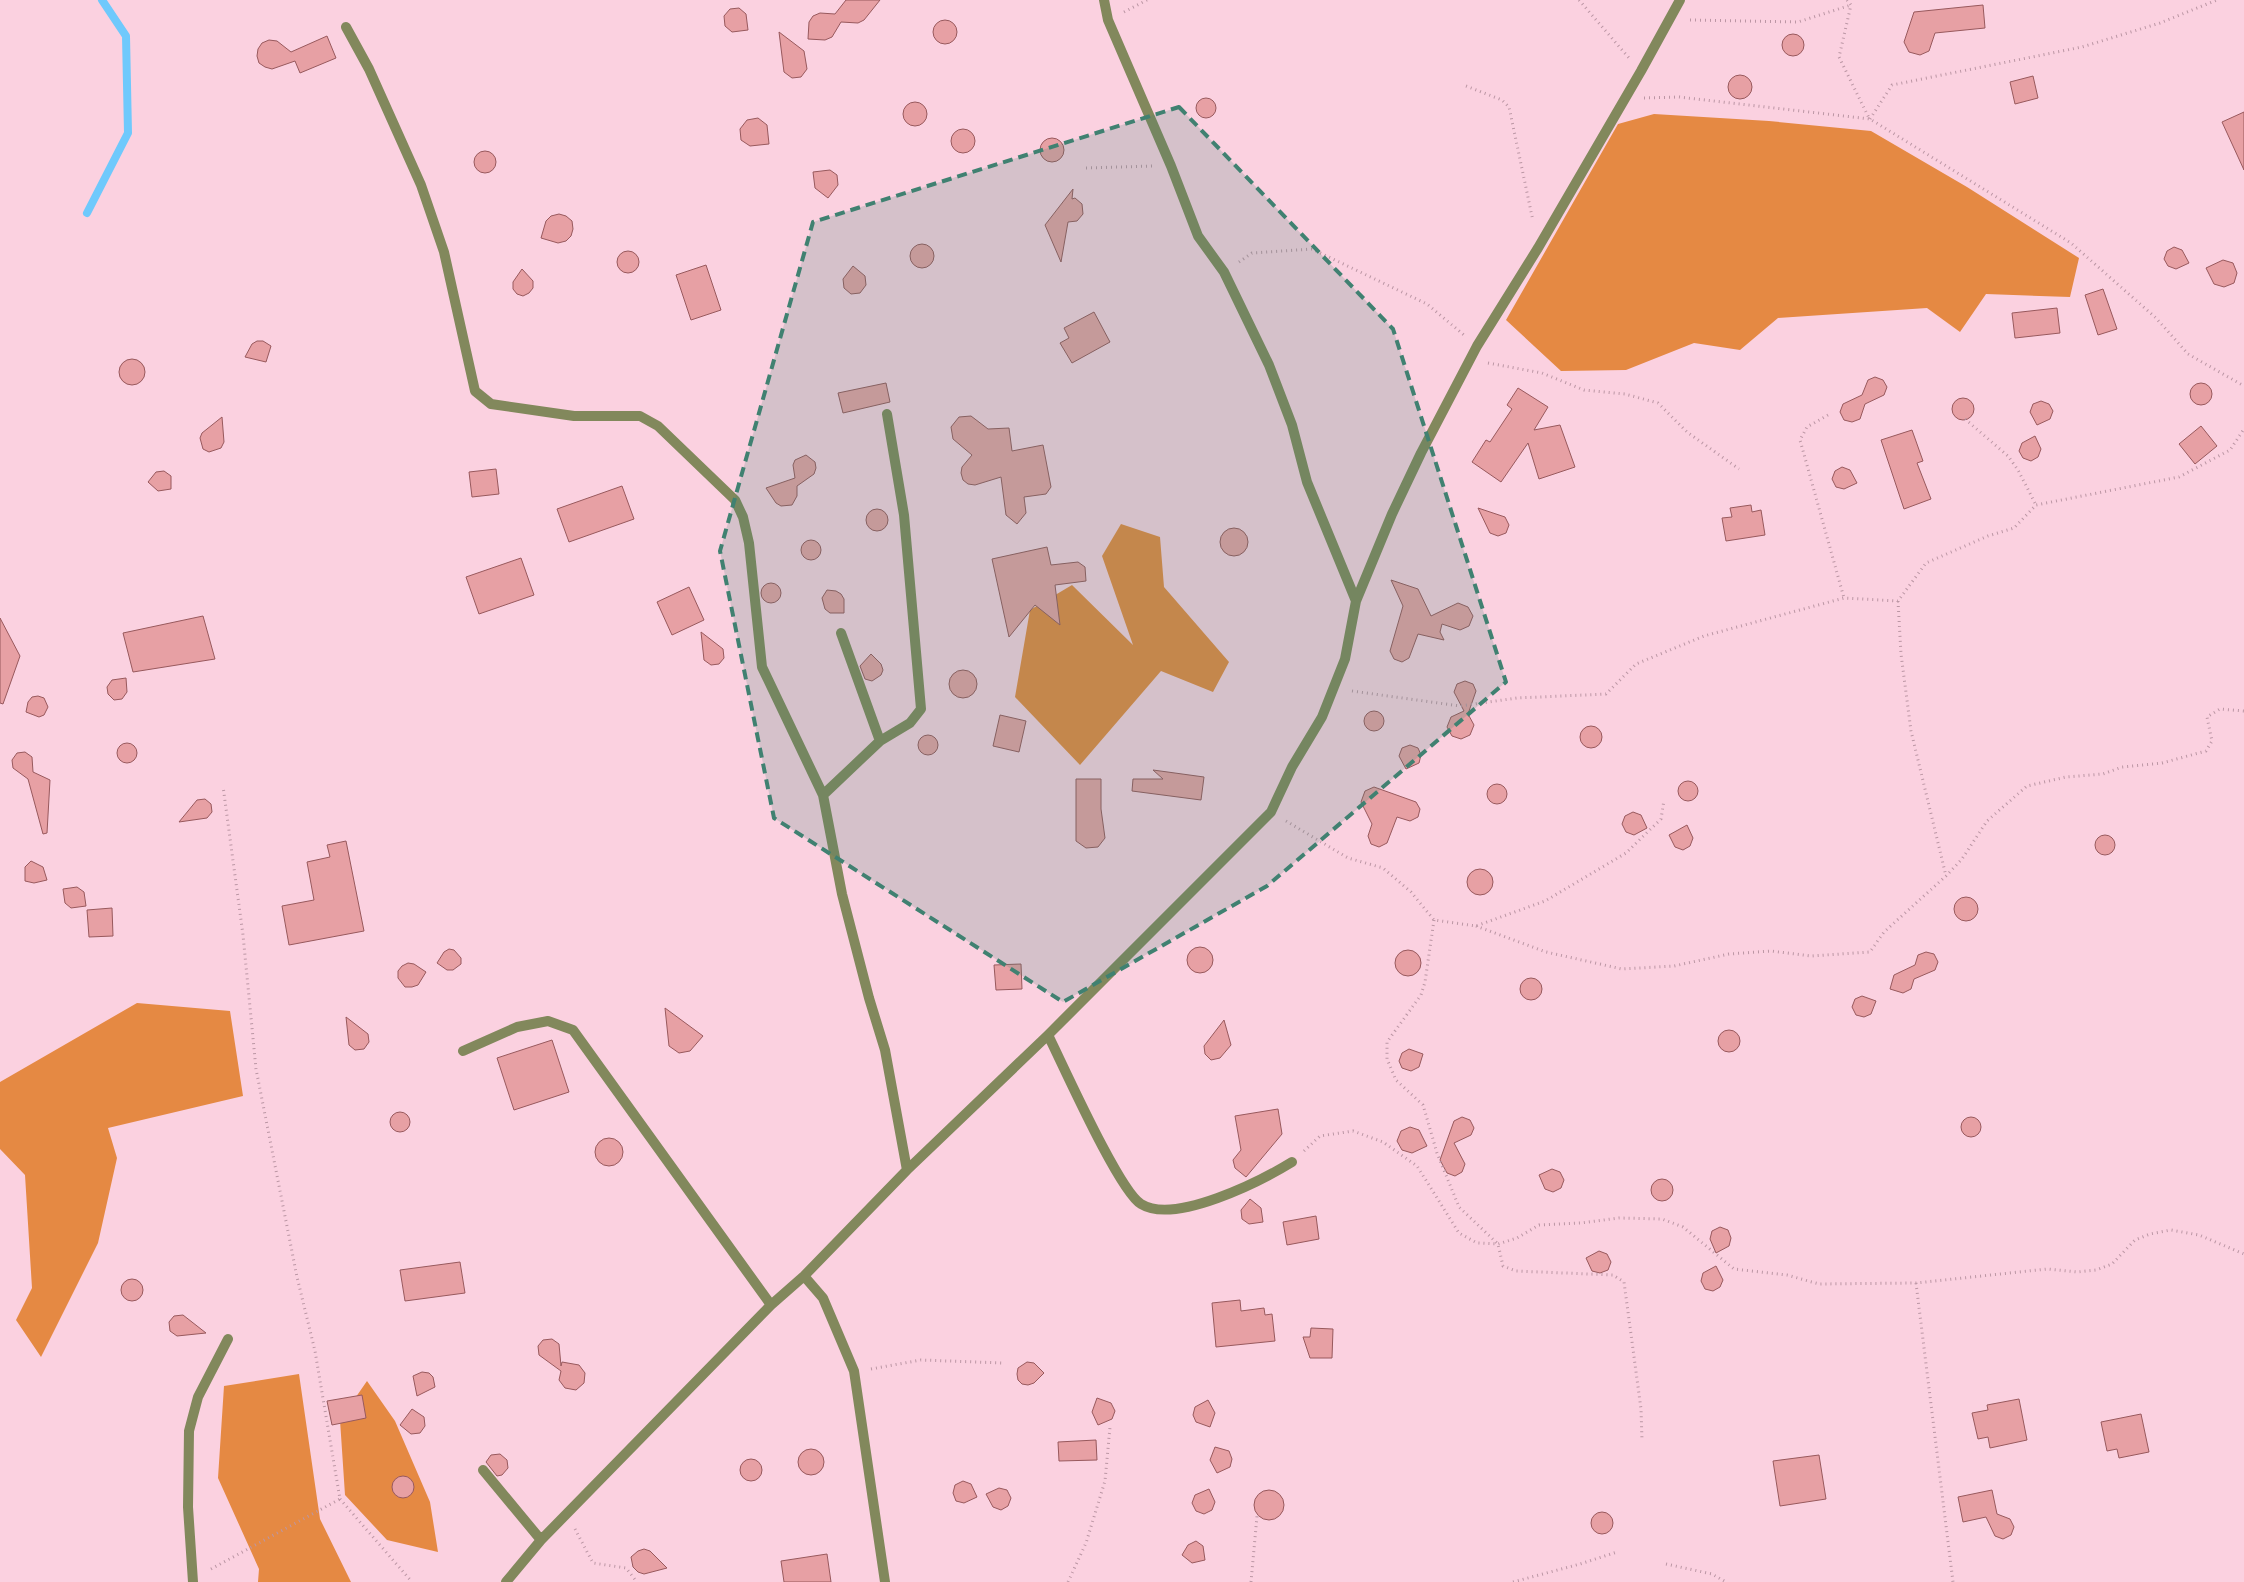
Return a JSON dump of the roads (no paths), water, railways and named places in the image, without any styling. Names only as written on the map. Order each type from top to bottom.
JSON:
[{"type":"street","points":[[1104,0],[1108,20],[1171,166],[1198,236],[1224,272],[1269,365],[1292,425],[1307,482],[1356,601]]},
{"type":"street","points":[[506,1582],[541,1540],[567,1516],[770,1305],[804,1276],[908,1170],[1048,1035],[1271,812],[1292,767],[1322,718],[1344,659],[1356,601],[1392,514],[1421,453],[1478,346],[1625,99],[1680,0]]},
{"type":"street","points":[[346,27],[369,69],[421,185],[444,252],[476,391],[491,404],[574,416],[640,416],[658,426],[735,500],[744,517],[749,543],[762,667],[823,795],[842,894],[869,998],[885,1050],[908,1170]]},
{"type":"street","points":[[823,795],[880,741],[910,723],[921,709],[904,515],[887,414]]},
{"type":"street","points":[[842,633],[880,741]]},
{"type":"street","points":[[463,1051],[517,1027],[548,1021],[573,1030],[770,1305]]},
{"type":"street","points":[[1048,1035],[1116,1173],[1139,1203],[1156,1210],[1205,1203],[1268,1176],[1292,1162]]},
{"type":"street","points":[[804,1276],[823,1298],[854,1371],[885,1582]]},
{"type":"street","points":[[193,1580],[188,1507],[189,1431],[198,1398],[228,1339]]},
{"type":"street","points":[[483,1470],[541,1540]]},
{"type":"waterway","points":[[87,213],[128,133],[126,36],[102,0]]}]
